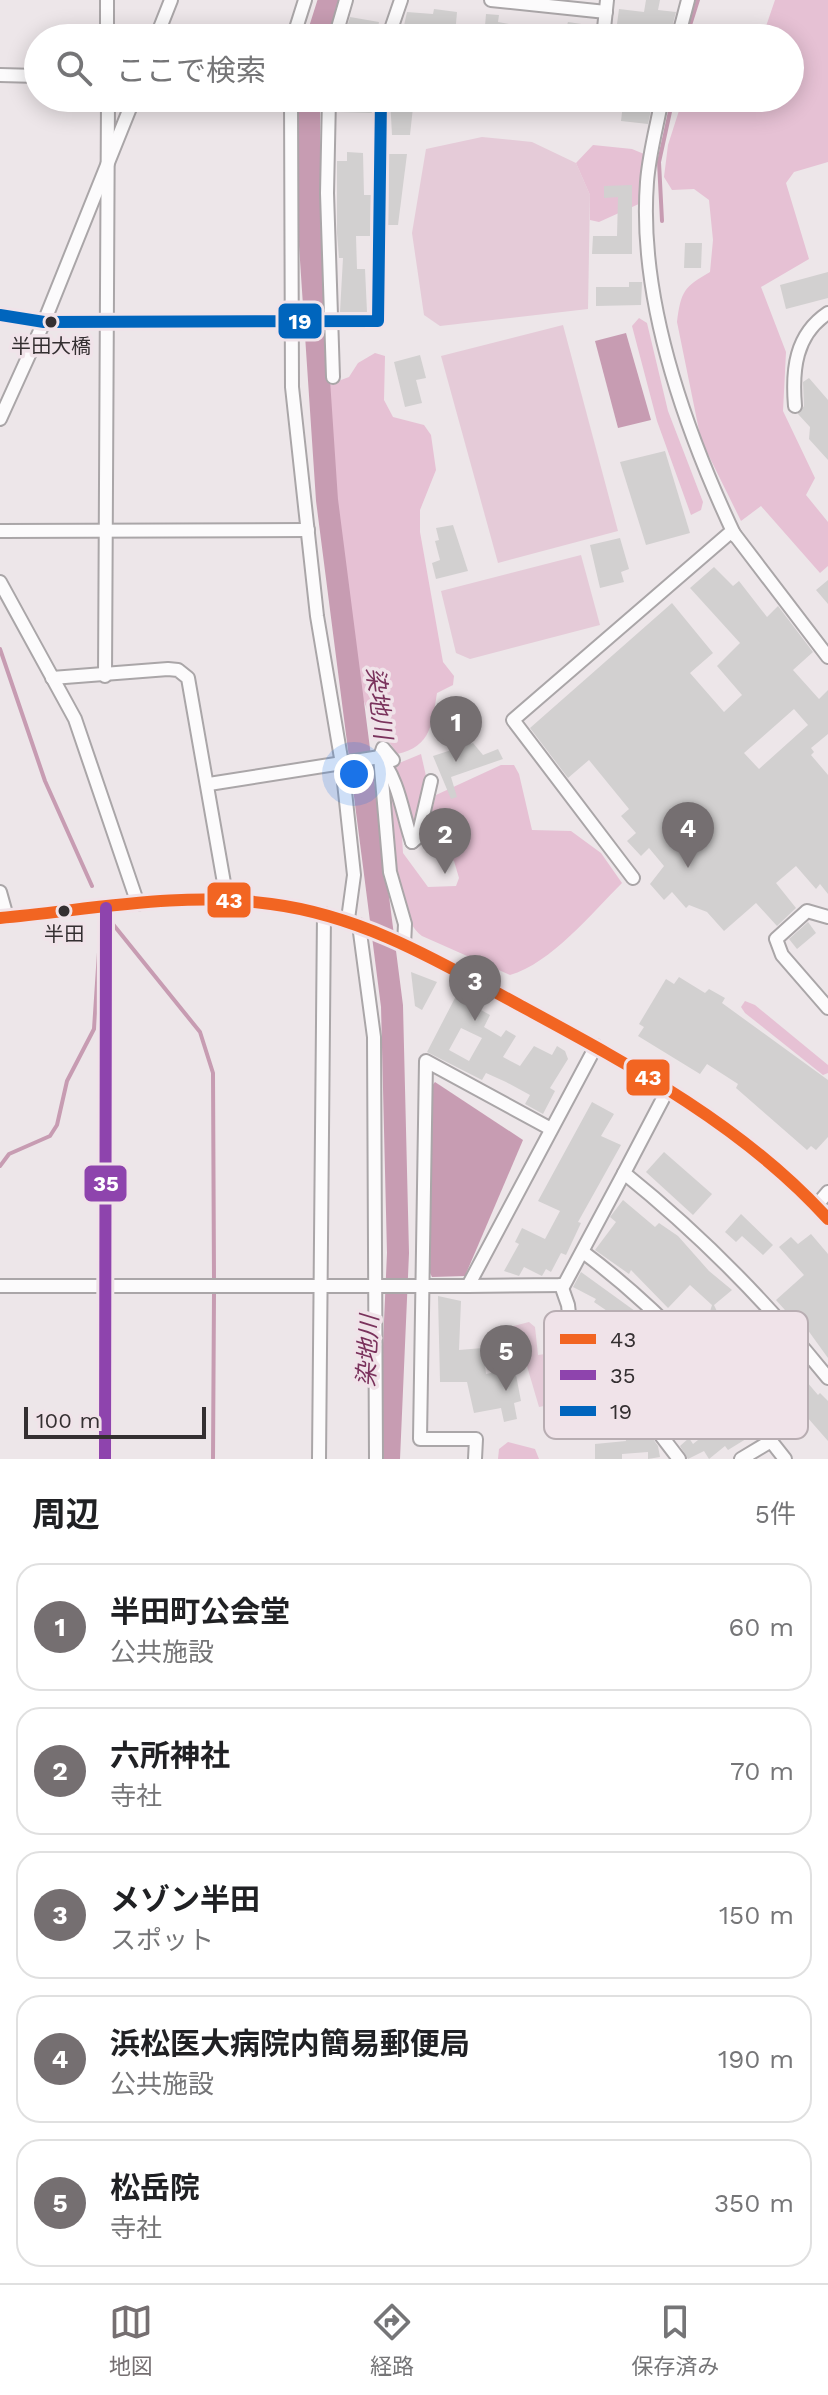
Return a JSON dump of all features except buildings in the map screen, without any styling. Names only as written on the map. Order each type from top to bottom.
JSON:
[{"type":"street","points":[[107,0],[107,24]]},
{"type":"street","points":[[162,24],[171,0]]},
{"type":"street","points":[[297,24],[305,0]]},
{"type":"street","points":[[339,24],[346,0]]},
{"type":"street","points":[[393,24],[401,0]]},
{"type":"street","points":[[491,0],[606,6]]},
{"type":"street","points":[[681,24],[687,1],[701,5]]},
{"type":"street","points":[[0,75],[24,76]]},
{"type":"street","points":[[105,676],[108,112]]},
{"type":"street","points":[[0,419],[44,322],[128,112]]},
{"type":"street","points":[[291,112],[292,387],[317,616],[344,764],[359,924],[374,1037],[380,1287],[376,1459]]},
{"type":"street","points":[[329,112],[327,193],[333,377]]},
{"type":"street","points":[[0,315],[44,322],[378,321],[381,112]]},
{"type":"street","points":[[660,112],[647,182],[651,268],[658,312],[690,433],[735,536],[732,531]]},
{"type":"street","points":[[795,406],[793,365],[801,342],[828,313]]},
{"type":"street","points":[[0,531],[308,530]]},
{"type":"street","points":[[732,531],[828,657]]},
{"type":"street","points":[[633,878],[513,720],[732,531]]},
{"type":"street","points":[[0,582],[75,719],[138,904]]},
{"type":"street","points":[[52,678],[168,669],[178,670],[188,678],[227,900]]},
{"type":"street","points":[[209,784],[383,758]]},
{"type":"street","points":[[383,758],[395,774],[399,803],[412,842],[418,837],[431,781]]},
{"type":"street","points":[[383,758],[390,872],[405,924],[404,945]]},
{"type":"street","points":[[0,892],[3,918],[138,904],[227,900],[271,904],[359,924],[596,1046],[668,1089],[733,1136],[828,1219]]},
{"type":"street","points":[[105,1459],[106,908]]},
{"type":"street","points":[[828,917],[807,911],[776,939],[782,955],[828,1008]]},
{"type":"street","points":[[319,1459],[323,1288],[324,914]]},
{"type":"street","points":[[468,1286],[596,1046]]},
{"type":"street","points":[[475,1459],[476,1439],[420,1439],[418,1286],[426,1061],[551,1129]]},
{"type":"street","points":[[561,1285],[583,1252],[668,1089]]},
{"type":"street","points":[[624,1173],[691,1227],[740,1275],[771,1311]]},
{"type":"street","points":[[816,1206],[828,1192]]},
{"type":"street","points":[[583,1252],[625,1283],[654,1311]]},
{"type":"street","points":[[0,1286],[323,1288],[561,1285]]},
{"type":"street","points":[[561,1285],[569,1311]]},
{"type":"street","points":[[808,1355],[828,1378]]},
{"type":"street","points":[[664,1439],[679,1459]]},
{"type":"street","points":[[741,1459],[771,1441],[785,1459]]},
{"type":"shaded area","points":[[775,0],[828,0],[828,162],[794,172],[786,183],[809,259],[761,287],[786,352],[783,411],[815,478],[806,495],[828,522],[828,566],[820,573],[761,506],[741,521],[701,440],[677,322],[685,291],[710,272],[713,240],[709,200],[694,189],[672,190],[664,177],[668,145],[679,112],[804,112],[804,24],[767,24]]},
{"type":"shaded area","points":[[482,137],[532,142],[576,163],[590,195],[588,309],[440,326],[424,315],[412,233],[426,149]]},
{"type":"shaded area","points":[[593,145],[632,149],[644,154],[652,170],[652,198],[599,222],[590,220],[590,195],[576,163]]},
{"type":"shaded area","points":[[639,318],[647,323],[668,411],[703,502],[701,510],[691,515],[657,421],[632,326]]},
{"type":"shaded area","points":[[563,325],[618,531],[498,563],[441,356]]},
{"type":"shaded area","points":[[626,333],[651,420],[618,428],[595,341]]},
{"type":"shaded area","points":[[375,353],[385,356],[384,400],[393,417],[424,425],[431,435],[436,470],[420,510],[420,532],[443,662],[454,676],[453,685],[437,693],[424,739],[409,751],[397,754],[369,714],[351,655],[341,592],[325,386],[349,377],[358,363]]},
{"type":"shaded area","points":[[581,555],[600,625],[470,659],[456,653],[441,591]]},
{"type":"shaded area","points":[[421,754],[426,776],[416,834],[392,766]]},
{"type":"shaded area","points":[[384,765],[401,821],[403,853],[428,887],[456,886],[459,878],[454,861],[438,854],[425,837],[436,795],[501,765],[514,765],[519,774],[532,830],[571,831],[601,853],[622,883],[555,949],[510,975],[422,936],[410,922],[396,881],[391,856]]},
{"type":"shaded area","points":[[745,1001],[755,1005],[828,1065],[828,1073],[823,1075],[745,1013],[741,1007]]},
{"type":"shaded area","points":[[435,1082],[523,1140],[465,1276],[432,1277],[430,1273],[431,1087]]},
{"type":"shaded area","points":[[529,1322],[535,1327],[538,1355],[544,1354],[544,1406],[539,1407],[524,1356],[506,1360],[502,1329]]},
{"type":"shaded area","points":[[508,1442],[535,1449],[539,1459],[498,1459],[499,1449]]},
{"type":"waterway","name":"染地川","points":[[321,24],[329,0]]},
{"type":"waterway","points":[[690,24],[698,0]]},
{"type":"waterway","name":"染地川","points":[[309,112],[310,245],[327,500],[392,1006],[398,1253],[389,1459]]},
{"type":"waterway","points":[[662,221],[659,162],[670,112]]},
{"type":"waterway","points":[[0,649],[45,781],[92,886]]},
{"type":"waterway","points":[[112,923],[200,1032],[213,1073],[214,1279]]},
{"type":"waterway","points":[[0,1166],[9,1154],[50,1136],[57,1125],[67,1081],[94,1029],[100,937]]},
{"type":"waterway","points":[[213,1458],[214,1294]]},
{"type":"transit line","name":"19","points":[[0,315],[44,322],[378,321],[381,112]]},
{"type":"transit line","name":"43","points":[[0,918],[136,903],[237,901],[305,910],[370,930],[461,973],[603,1051],[684,1100],[760,1155],[828,1219]]},
{"type":"transit line","name":"35","points":[[105,1459],[106,908]]},
{"type":"place","name":"半田大橋","points":[[51,322]]},
{"type":"place","name":"半田町公会堂","points":[[456,762]]},
{"type":"place","name":"浜松医大病院内簡易郵便局","points":[[688,868]]},
{"type":"place","name":"六所神社","points":[[445,874]]},
{"type":"place","name":"半田","points":[[64,911]]},
{"type":"place","name":"メゾン半田","points":[[475,1021]]},
{"type":"place","name":"松岳院","points":[[506,1391]]}]
